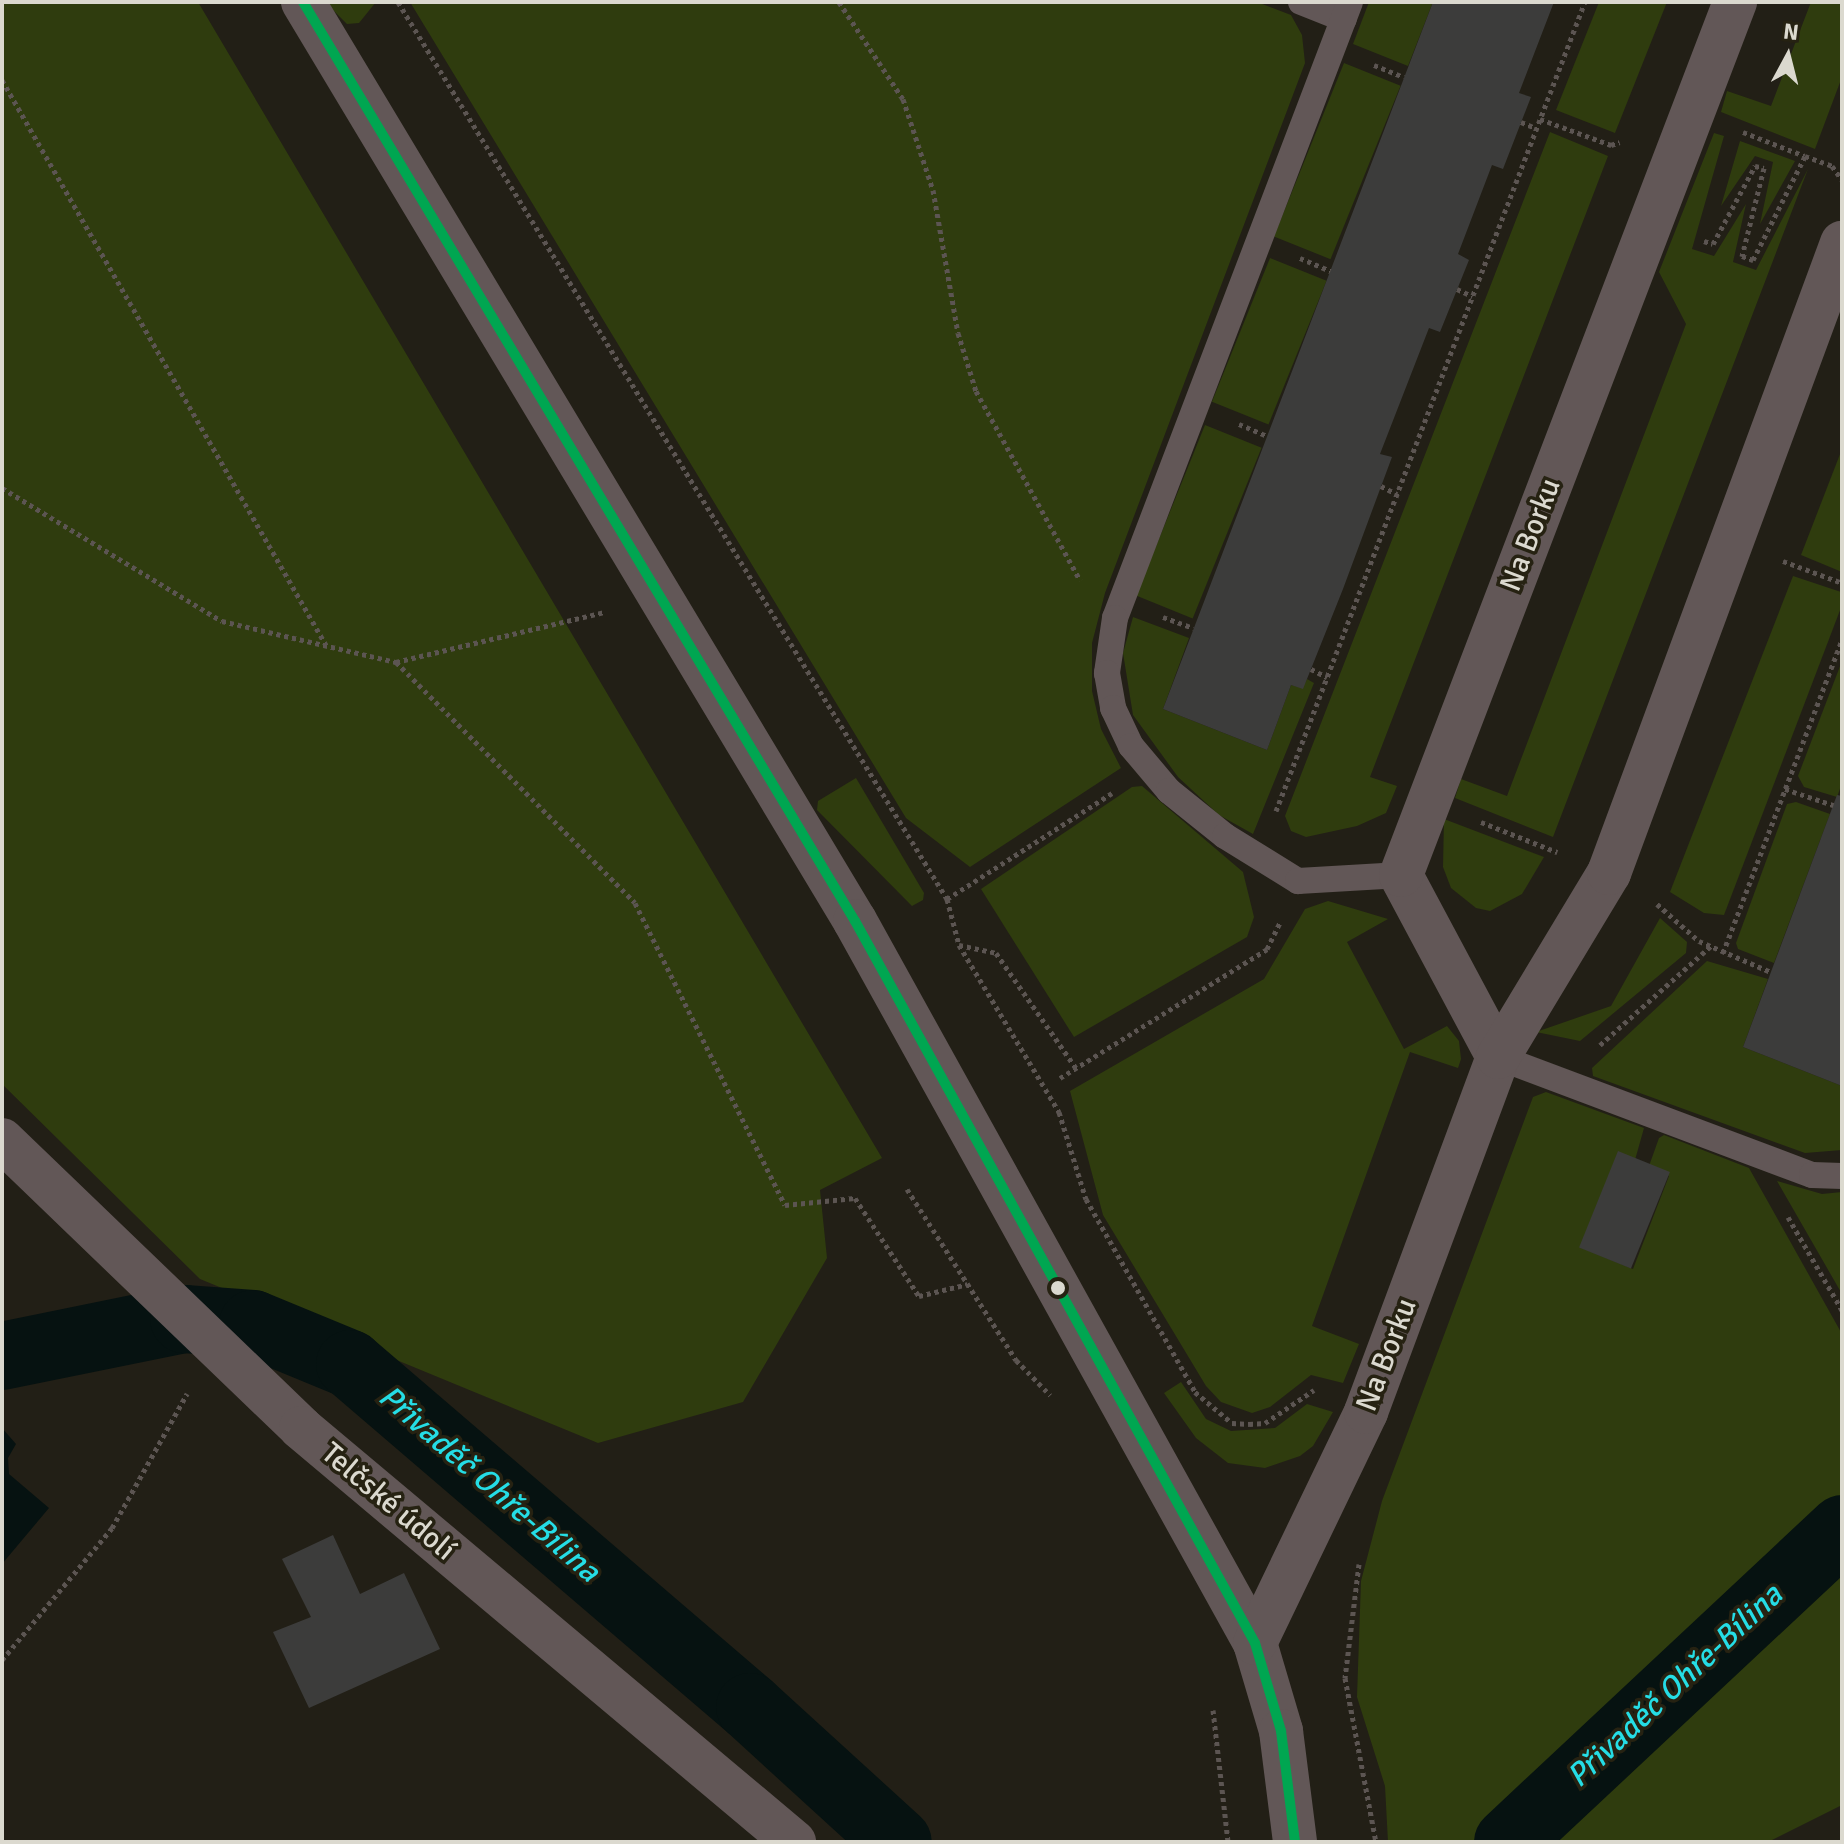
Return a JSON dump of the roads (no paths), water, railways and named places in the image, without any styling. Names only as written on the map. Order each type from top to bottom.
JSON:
[{"type":"street","points":[[303,2],[855,921],[1255,1643],[1281,1731],[1295,1841]]},
{"type":"street","name":"Na Borku","points":[[1401,875],[1735,2]]},
{"type":"street","name":"Na Borku","points":[[1255,1643],[1366,1412],[1498,1057],[1609,873],[1842,243]]},
{"type":"street","points":[[1401,875],[1498,1057]]},
{"type":"street","name":"Telčské údolí","points":[[2,1140],[244,1376],[794,1842]]},
{"type":"lane","points":[[1301,2],[1347,10],[1112,636],[1107,673],[1113,708],[1150,769],[1225,836],[1298,881],[1401,875]]},
{"type":"lane","points":[[1498,1057],[1812,1175],[1842,1176]]},
{"type":"waterway","name":"Přivaděč Ohře-Bílina","points":[[2,1356],[184,1319],[253,1324],[350,1364],[750,1707],[898,1842]]},
{"type":"waterway","name":"Přivaděč Ohře-Bílina","points":[[1508,1842],[1842,1529]]}]
